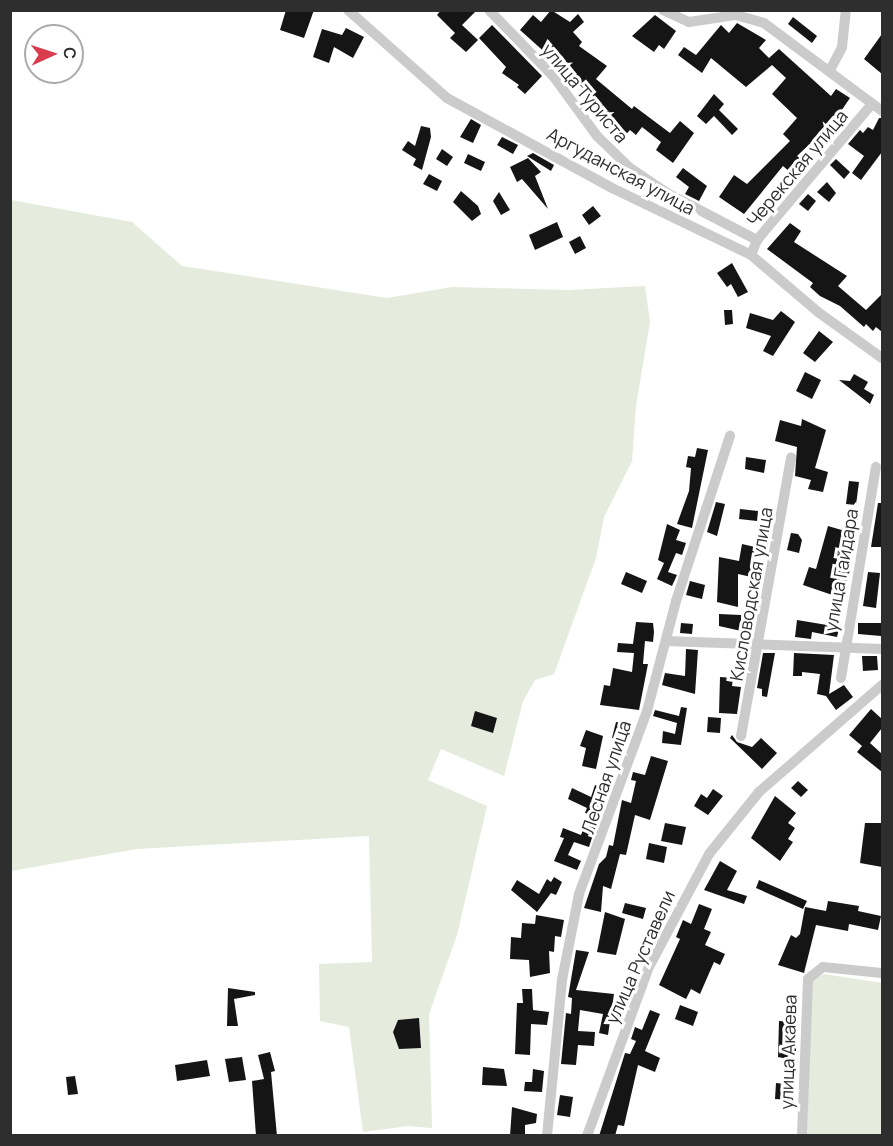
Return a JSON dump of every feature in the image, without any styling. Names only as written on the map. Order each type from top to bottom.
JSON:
[{"type":"street","name":"Аргуданская улица","points":[[348,10],[447,98],[612,188],[751,255],[818,312],[882,358]]},
{"type":"street","name":"улица Туриста","points":[[489,10],[554,77],[597,136],[630,168],[667,193],[757,240]]},
{"type":"street","points":[[663,10],[688,22],[751,14],[830,70],[882,111]]},
{"type":"street","points":[[830,70],[842,47],[846,10]]},
{"type":"street","name":"Черекская улица","points":[[751,255],[757,240],[872,104]]},
{"type":"street","name":"Лесная улица","points":[[547,1136],[562,980],[579,894],[647,711],[666,641],[730,436]]},
{"type":"street","name":"Кисловодская улица","points":[[741,736],[759,646],[791,457]]},
{"type":"street","name":"улица Гайдара","points":[[841,678],[844,648],[876,467]]},
{"type":"street","points":[[666,641],[882,649]]},
{"type":"street","name":"улица Руставели","points":[[587,1136],[649,967],[710,854],[759,792],[882,686]]},
{"type":"street","name":"улица Акаева","points":[[802,1136],[808,979],[824,967],[882,973]]},
{"type":"shaded area","points":[[11,200],[132,222],[182,266],[387,298],[452,287],[569,290],[645,286],[650,322],[636,406],[632,461],[604,517],[596,558],[554,674],[535,680],[523,701],[504,776],[441,749],[428,780],[487,806],[457,935],[429,1014],[432,1128],[408,1126],[363,1132],[349,1027],[320,1021],[319,964],[372,962],[369,836],[137,849],[11,871]]},
{"type":"shaded area","points":[[824,974],[882,983],[882,1135],[807,1136],[812,980]]},
{"type":"building","points":[[286,10],[314,10],[304,38],[280,30]]},
{"type":"building","points":[[441,10],[477,10],[462,25],[478,40],[466,52],[450,38],[455,33],[437,15]]},
{"type":"building","points":[[551,10],[570,22],[578,14],[584,22],[573,32],[582,42],[579,46],[607,66],[596,79],[632,109],[634,106],[670,133],[680,121],[694,133],[673,163],[656,150],[661,142],[642,127],[636,135],[630,130],[621,140],[613,134],[617,129],[602,115],[606,111],[566,73],[563,76],[556,68],[559,65],[520,30],[533,15],[541,22]]},
{"type":"building","points":[[655,15],[676,31],[664,49],[659,45],[654,52],[632,36]]},
{"type":"building","points":[[793,17],[817,36],[812,43],[788,24]]},
{"type":"building","points":[[737,23],[766,40],[759,48],[769,58],[779,49],[831,96],[836,89],[850,98],[835,120],[843,127],[838,133],[829,126],[797,156],[809,166],[798,179],[783,166],[744,214],[719,197],[734,175],[747,184],[790,141],[783,134],[797,118],[772,94],[786,78],[772,65],[746,87],[711,58],[702,73],[678,55],[684,47],[696,55],[721,25],[729,33]]},
{"type":"building","points":[[492,25],[542,76],[525,94],[517,87],[519,85],[502,73],[506,67],[479,38]]},
{"type":"building","points":[[346,28],[364,37],[353,58],[334,47],[329,63],[313,57],[322,29],[342,35]]},
{"type":"building","points":[[882,34],[882,74],[864,59]]},
{"type":"building","points":[[714,94],[724,104],[719,110],[738,129],[732,135],[714,116],[706,124],[697,116]]},
{"type":"building","points":[[879,118],[882,118],[882,152],[861,180],[852,173],[864,156],[848,144],[860,130],[863,133],[868,127],[873,130]]},
{"type":"building","points":[[471,119],[481,125],[473,143],[460,137]]},
{"type":"building","points":[[421,126],[430,128],[431,137],[422,170],[413,165],[416,159],[402,150],[408,141],[415,146]]},
{"type":"building","points":[[502,137],[518,145],[513,154],[497,145]]},
{"type":"building","points":[[442,149],[453,157],[447,166],[436,159]]},
{"type":"building","points":[[533,153],[554,165],[551,171],[527,156]]},
{"type":"building","points":[[468,154],[485,162],[481,171],[464,163]]},
{"type":"building","points":[[528,158],[541,172],[535,176],[548,209],[522,179],[517,182],[510,167]]},
{"type":"building","points":[[836,159],[850,172],[844,179],[830,165]]},
{"type":"building","points":[[683,168],[707,186],[699,201],[685,194],[689,187],[676,177]]},
{"type":"building","points":[[429,174],[442,181],[437,191],[423,184]]},
{"type":"building","points":[[827,182],[836,193],[829,202],[817,192]]},
{"type":"building","points":[[461,191],[478,206],[481,214],[472,221],[453,202]]},
{"type":"building","points":[[499,192],[510,210],[501,215],[493,201]]},
{"type":"building","points":[[808,194],[816,201],[808,211],[799,204]]},
{"type":"building","points":[[593,206],[601,216],[589,225],[582,215]]},
{"type":"building","points":[[557,222],[563,237],[535,250],[529,235]]},
{"type":"building","points":[[790,223],[801,231],[794,242],[847,276],[838,286],[866,310],[882,294],[882,332],[876,327],[873,331],[866,324],[864,327],[840,306],[820,296],[810,287],[813,283],[767,249]]},
{"type":"building","points":[[580,236],[586,248],[575,254],[569,242]]},
{"type":"building","points":[[732,263],[748,292],[738,297],[731,284],[727,287],[717,273]]},
{"type":"building","points":[[724,310],[732,310],[733,324],[725,325]]},
{"type":"building","points":[[781,311],[795,322],[773,356],[763,351],[771,336],[746,328],[750,313],[773,320]]},
{"type":"building","points":[[819,331],[833,342],[815,362],[803,353]]},
{"type":"building","points":[[805,372],[821,380],[812,399],[796,391]]},
{"type":"building","points":[[854,374],[868,382],[864,389],[874,395],[870,404],[839,380],[850,381]]},
{"type":"building","points":[[802,419],[826,430],[815,468],[828,472],[823,492],[808,489],[811,480],[795,476],[797,447],[775,441],[780,420],[801,426]]},
{"type":"building","points":[[697,448],[708,450],[692,528],[677,524],[689,491],[691,468],[686,467],[688,456],[695,457]]},
{"type":"building","points":[[746,457],[766,460],[764,473],[745,469]]},
{"type":"building","points":[[849,481],[859,482],[856,505],[846,504]]},
{"type":"building","points":[[716,502],[725,504],[717,536],[707,532]]},
{"type":"building","points":[[878,503],[882,503],[882,547],[871,547]]},
{"type":"building","points":[[740,509],[758,511],[757,521],[739,519]]},
{"type":"building","points":[[667,524],[680,530],[676,540],[686,543],[682,555],[676,553],[668,572],[677,575],[672,586],[657,579],[664,563],[658,560]]},
{"type":"building","points":[[828,526],[845,531],[841,547],[854,549],[844,599],[803,585],[809,567],[816,569]]},
{"type":"building","points":[[791,533],[798,534],[802,540],[799,553],[787,550]]},
{"type":"building","points":[[742,544],[755,547],[752,563],[759,564],[756,578],[738,574],[738,607],[717,602],[719,557],[739,561]]},
{"type":"building","points":[[626,572],[647,581],[642,593],[621,584]]},
{"type":"building","points":[[868,572],[880,573],[876,608],[863,606]]},
{"type":"building","points":[[690,581],[705,585],[702,599],[686,595]]},
{"type":"building","points":[[719,614],[741,615],[741,624],[751,625],[750,633],[719,626]]},
{"type":"building","points":[[828,618],[841,621],[837,637],[812,632],[811,639],[795,637],[797,620],[827,625]]},
{"type":"building","points":[[636,622],[653,623],[654,632],[653,642],[645,641],[643,664],[648,664],[639,710],[600,705],[604,685],[610,686],[613,668],[632,672],[634,653],[617,652],[618,643],[633,644]]},
{"type":"building","points":[[681,623],[693,624],[692,634],[680,633]]},
{"type":"building","points":[[858,623],[881,623],[881,636],[858,634]]},
{"type":"building","points":[[686,649],[698,650],[695,694],[662,685],[665,673],[685,676]]},
{"type":"building","points":[[763,653],[775,653],[767,697],[762,696],[762,689],[757,688]]},
{"type":"building","points":[[794,653],[834,655],[829,694],[844,685],[853,697],[836,710],[826,696],[817,694],[820,674],[802,672],[802,676],[793,676]]},
{"type":"building","points":[[862,656],[877,656],[878,670],[863,671]]},
{"type":"building","points":[[720,677],[733,678],[732,686],[741,687],[737,714],[719,713]]},
{"type":"building","points":[[681,707],[687,708],[681,745],[662,743],[663,731],[675,734],[677,723],[653,716],[655,710],[679,716]]},
{"type":"building","points":[[871,709],[882,719],[882,728],[870,743],[882,754],[882,772],[857,752],[862,746],[849,735]]},
{"type":"building","points":[[475,711],[497,718],[493,733],[471,726]]},
{"type":"building","points":[[708,717],[721,718],[720,733],[707,732]]},
{"type":"building","points":[[616,722],[629,724],[626,739],[612,738]]},
{"type":"building","points":[[586,730],[603,736],[596,769],[582,766],[586,748],[580,746]]},
{"type":"building","points":[[732,735],[737,742],[752,747],[761,738],[777,753],[762,769],[730,738]]},
{"type":"building","points":[[651,756],[668,761],[650,820],[635,815],[626,855],[620,854],[611,889],[603,886],[601,912],[584,908],[599,864],[606,857],[609,845],[613,846],[622,800],[631,803],[636,781],[631,780],[633,772],[645,775]]},
{"type":"building","points":[[798,781],[808,790],[801,797],[791,788]]},
{"type":"building","points":[[595,785],[608,789],[589,847],[574,842],[568,855],[581,861],[577,870],[554,861],[564,838],[560,837],[563,828],[581,835],[589,814],[585,813],[587,808],[568,799],[572,788],[591,797]]},
{"type":"building","points":[[713,789],[723,796],[708,815],[694,806],[701,794],[707,798]]},
{"type":"building","points":[[775,796],[796,813],[788,823],[795,828],[788,839],[793,842],[780,861],[751,838]]},
{"type":"building","points":[[665,823],[686,827],[682,845],[661,841]]},
{"type":"building","points":[[865,823],[882,823],[882,867],[860,863]]},
{"type":"building","points":[[649,843],[667,847],[664,863],[646,859]]},
{"type":"building","points":[[720,861],[737,871],[727,890],[747,896],[744,904],[704,890]]},
{"type":"building","points":[[554,877],[562,882],[556,895],[551,893],[537,912],[511,890],[517,880],[539,894],[547,879],[551,882]]},
{"type":"building","points":[[759,880],[807,901],[803,909],[756,888]]},
{"type":"building","points":[[828,901],[859,906],[858,911],[881,916],[878,930],[849,924],[848,931],[816,925],[804,973],[778,965],[791,935],[796,938],[800,934],[805,907],[826,911]]},
{"type":"building","points":[[625,903],[646,908],[643,919],[622,913]]},
{"type":"building","points":[[699,904],[712,909],[704,929],[711,932],[705,945],[725,954],[720,965],[714,962],[700,994],[691,989],[686,999],[659,985],[680,939],[676,937],[683,920],[691,924]]},
{"type":"building","points":[[605,912],[625,919],[616,955],[597,952]]},
{"type":"building","points":[[536,915],[564,920],[561,937],[555,936],[554,952],[549,951],[550,973],[530,977],[529,960],[510,959],[511,937],[521,938],[522,923],[535,924]]},
{"type":"building","points":[[576,950],[589,952],[576,990],[614,994],[608,1035],[599,1033],[603,1014],[580,1010],[578,1031],[595,1032],[594,1046],[578,1045],[576,1065],[561,1064],[566,1013],[571,1014],[572,998],[568,997]]},
{"type":"building","points":[[228,988],[255,992],[255,995],[234,999],[238,1026],[227,1026]]},
{"type":"building","points":[[522,989],[532,989],[533,1010],[549,1012],[547,1025],[531,1024],[530,1055],[515,1054],[517,1003],[523,1003]]},
{"type":"building","points":[[680,1005],[698,1012],[693,1026],[675,1019]]},
{"type":"building","points":[[650,1010],[660,1014],[645,1051],[660,1058],[655,1072],[638,1065],[624,1126],[618,1125],[615,1136],[599,1136],[625,1053],[630,1054],[636,1041],[631,1039],[635,1027],[642,1030]]},
{"type":"building","points":[[419,1018],[421,1048],[399,1049],[393,1032],[398,1020]]},
{"type":"building","points":[[779,1021],[796,1022],[796,1069],[786,1067],[788,1059],[778,1057]]},
{"type":"building","points":[[270,1052],[275,1071],[271,1072],[277,1136],[256,1136],[252,1081],[264,1079],[258,1055]]},
{"type":"building","points":[[242,1057],[246,1080],[229,1082],[225,1059]]},
{"type":"building","points":[[207,1060],[210,1076],[177,1081],[175,1065]]},
{"type":"building","points":[[483,1067],[504,1069],[507,1086],[482,1085]]},
{"type":"building","points":[[533,1069],[544,1071],[542,1092],[524,1091],[525,1082],[532,1082]]},
{"type":"building","points":[[75,1076],[78,1094],[68,1095],[66,1077]]},
{"type":"building","points":[[776,1083],[793,1085],[791,1100],[775,1099]]},
{"type":"building","points":[[560,1095],[573,1097],[570,1117],[557,1115]]},
{"type":"building","points":[[512,1107],[537,1114],[536,1123],[525,1125],[525,1136],[510,1136]]}]
